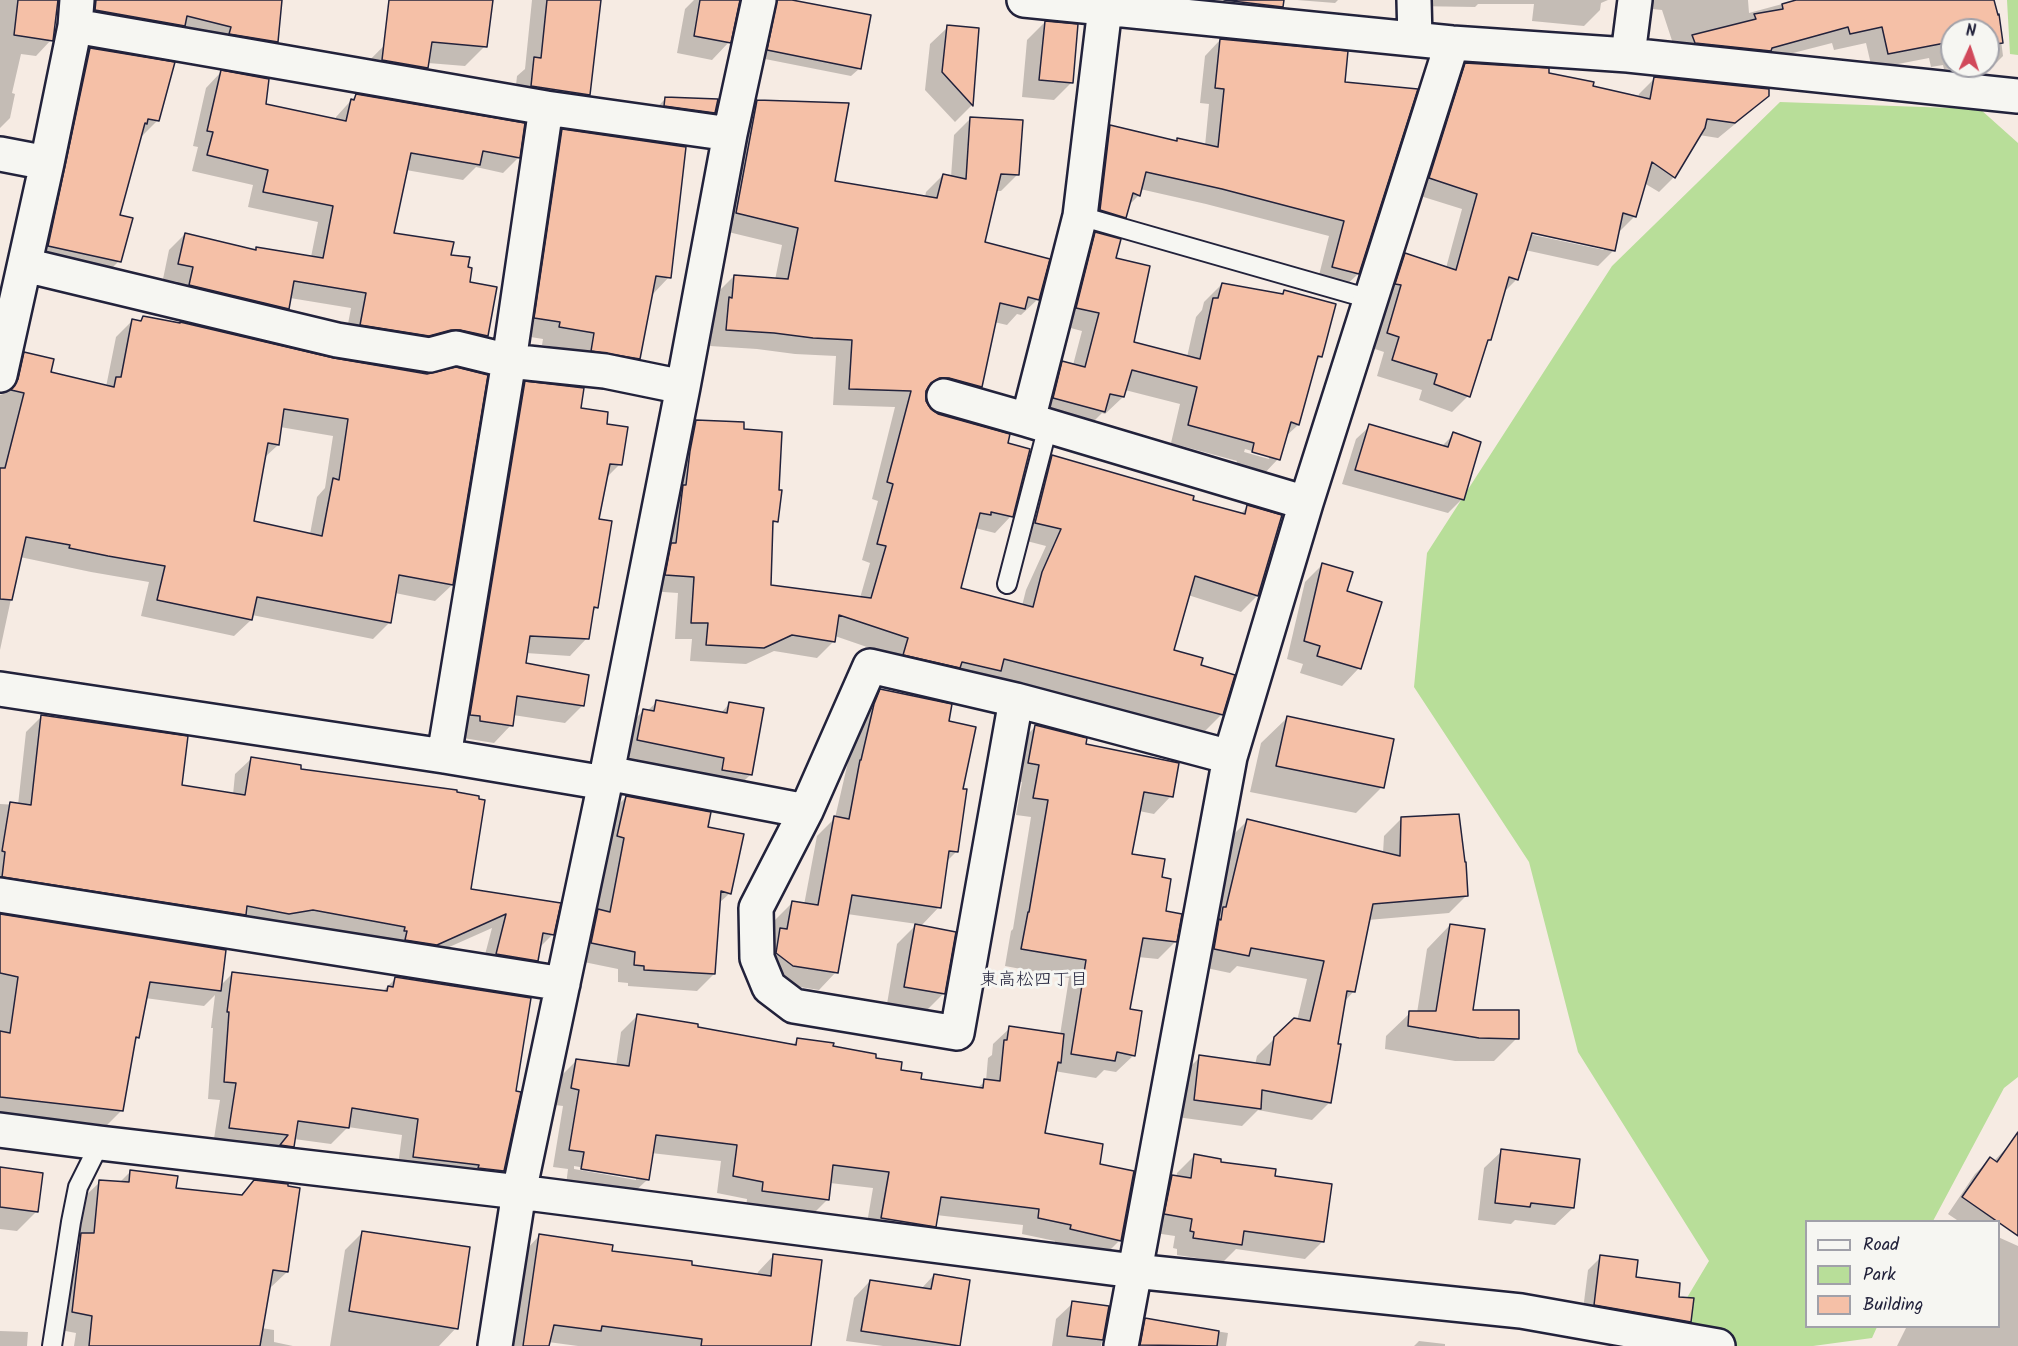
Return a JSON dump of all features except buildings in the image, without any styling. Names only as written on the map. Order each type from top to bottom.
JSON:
[{"type":"street","points":[[495,1346],[519,1192],[606,778],[730,134],[759,0]]},
{"type":"street","points":[[1024,0],[1452,43],[1628,55],[2018,96]]},
{"type":"street","points":[[1414,0],[1415,39]]},
{"type":"street","points":[[1628,55],[1635,0]]},
{"type":"street","points":[[1038,423],[1080,216],[1105,8]]},
{"type":"street","points":[[0,375],[26,265],[76,13],[546,108],[730,134]]},
{"type":"street","points":[[1120,1346],[1230,757],[1306,502],[1452,43]]},
{"type":"street","points":[[444,756],[509,361],[546,108]]},
{"type":"street","points":[[0,154],[47,163]]},
{"type":"street","points":[[26,265],[337,340],[430,355],[456,348],[509,361],[605,371],[683,387]]},
{"type":"street","points":[[944,396],[1306,502]]},
{"type":"street","points":[[1016,700],[957,1033],[794,1006],[769,987],[757,958],[756,908],[806,811],[870,666],[1016,700],[1230,757]]},
{"type":"street","points":[[0,689],[606,778],[806,811]]},
{"type":"street","points":[[0,895],[563,984]]},
{"type":"street","points":[[0,1130],[519,1192],[1134,1271],[1521,1311],[1718,1346]]},
{"type":"lane","points":[[1080,216],[1370,299]]},
{"type":"lane","points":[[1007,584],[1038,423]]},
{"type":"lane","points":[[52,1346],[78,1187],[100,1143]]},
{"type":"green space","points":[[2007,0],[2018,0],[2018,55],[2010,54]]},
{"type":"green space","points":[[1780,102],[1980,109],[2018,143],[2018,1077],[2004,1088],[1934,1220],[1805,1220],[1805,1328],[1877,1328],[1872,1338],[1813,1346],[1658,1346],[1709,1261],[1578,1052],[1529,862],[1414,687],[1427,553],[1612,266]]},
{"type":"district","name":"東高松四丁目","points":[[1034,982]]}]
